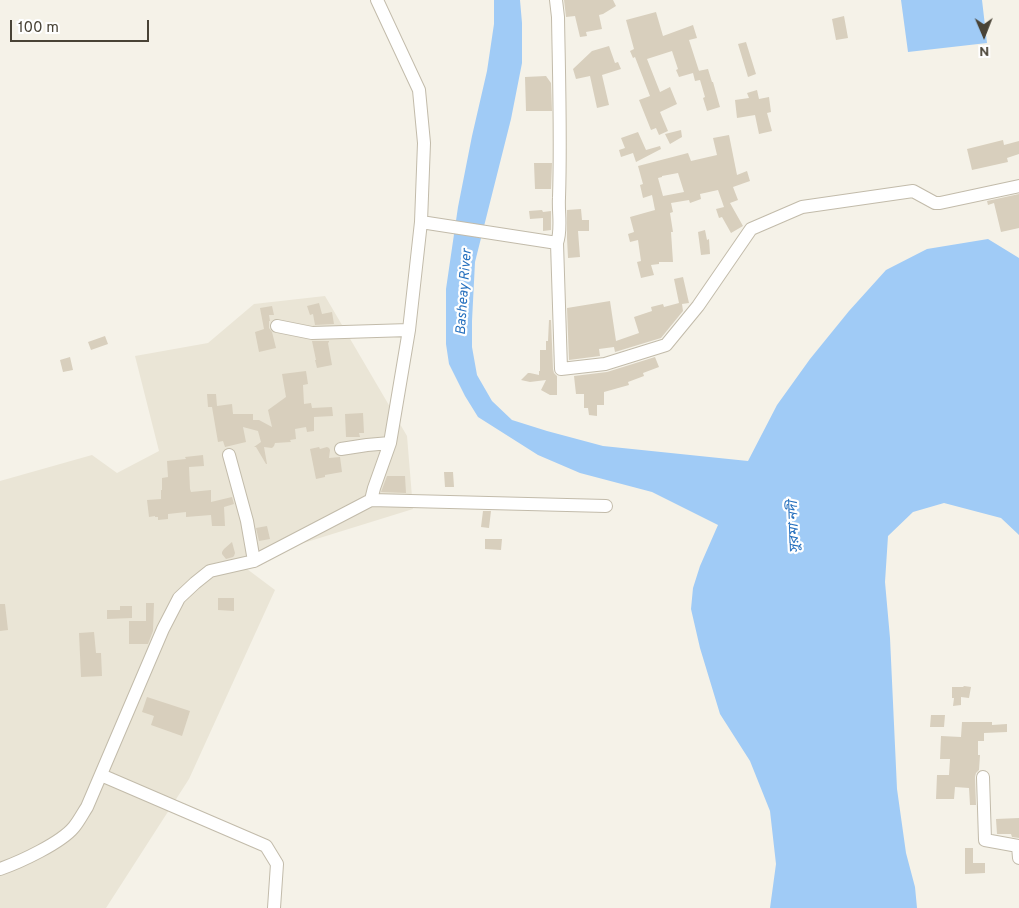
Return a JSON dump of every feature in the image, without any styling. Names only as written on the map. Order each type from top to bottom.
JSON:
[{"type":"street","points":[[371,500],[390,443],[409,330],[421,222],[424,143],[419,90],[377,0]]},
{"type":"street","points":[[556,0],[558,17],[560,145],[560,236],[557,243],[561,369],[605,364],[666,345],[698,306],[750,229],[802,207],[912,191],[935,203],[940,203],[1019,186]]},
{"type":"street","points":[[421,222],[557,243]]},
{"type":"street","points":[[277,326],[312,333],[409,330]]},
{"type":"street","points":[[340,449],[390,443]]},
{"type":"street","points":[[230,455],[247,521],[254,560]]},
{"type":"street","points":[[0,869],[12,865],[54,843],[74,828],[87,807],[163,629],[179,598],[210,571],[254,560],[371,500],[606,506]]},
{"type":"street","points":[[101,775],[266,846],[277,864],[274,908]]},
{"type":"street","points":[[983,777],[985,840],[1018,846],[1019,858]]},
{"type":"shaded area","points":[[325,296],[407,436],[413,509],[239,563],[275,590],[189,779],[106,908],[0,908],[0,481],[92,455],[117,473],[159,451],[135,356],[208,343],[254,304]]},
{"type":"water","points":[[494,0],[520,0],[522,63],[511,119],[475,262],[472,347],[477,375],[492,401],[512,420],[603,446],[748,461],[777,405],[810,359],[849,311],[886,270],[927,249],[988,239],[1019,258],[1019,535],[1001,518],[944,503],[913,512],[888,536],[885,582],[890,638],[897,789],[906,853],[915,887],[917,908],[770,908],[776,864],[770,811],[750,761],[720,714],[700,648],[691,609],[693,588],[700,566],[718,525],[652,492],[580,473],[538,455],[478,417],[449,364],[446,344],[446,289],[458,207],[487,71],[494,24]]},
{"type":"water","points":[[901,0],[982,0],[987,43],[908,52]]},
{"type":"building","points":[[564,0],[613,0],[616,6],[599,15],[602,29],[586,32],[587,36],[580,37],[575,16],[566,17]]},
{"type":"building","points":[[656,12],[663,36],[693,25],[697,38],[689,40],[699,71],[708,69],[720,107],[707,111],[700,80],[695,81],[693,73],[679,77],[672,51],[647,59],[660,92],[670,87],[677,104],[660,112],[668,131],[659,135],[656,128],[651,130],[639,100],[650,96],[635,57],[633,58],[630,51],[634,49],[626,20]]},
{"type":"building","points":[[844,16],[848,38],[836,40],[832,19]]},
{"type":"building","points":[[746,42],[756,74],[748,77],[738,44]]},
{"type":"building","points":[[609,46],[615,63],[618,62],[621,69],[602,75],[609,105],[597,108],[590,76],[576,79],[573,69],[592,51]]},
{"type":"building","points":[[546,76],[551,83],[552,111],[526,111],[525,77]]},
{"type":"building","points":[[757,90],[759,99],[769,97],[771,112],[767,113],[772,131],[759,134],[755,115],[737,118],[735,100],[749,98],[747,93]]},
{"type":"building","points":[[681,130],[682,137],[670,144],[665,134]]},
{"type":"building","points":[[638,132],[646,150],[660,146],[661,149],[636,162],[633,153],[621,157],[619,150],[625,148],[621,138]]},
{"type":"building","points":[[729,135],[737,175],[747,171],[750,181],[733,187],[738,200],[730,203],[743,226],[731,233],[722,217],[719,218],[716,209],[724,207],[718,190],[700,194],[701,199],[690,203],[689,200],[671,203],[673,212],[670,213],[673,232],[671,232],[673,262],[659,262],[659,264],[651,265],[654,275],[641,278],[637,262],[641,261],[638,240],[630,242],[628,234],[634,232],[630,217],[655,210],[652,195],[643,198],[640,185],[643,184],[638,166],[688,153],[691,161],[717,155],[713,138]],"holes":[[[678,173],[684,192],[663,196],[658,178]]]},
{"type":"building","points":[[1003,140],[1004,145],[1019,141],[1019,154],[1007,158],[1008,162],[972,170],[967,149]]},
{"type":"building","points":[[534,163],[552,163],[551,189],[535,189]]},
{"type":"building","points":[[1019,194],[1019,228],[1001,232],[994,203],[988,205],[987,201]]},
{"type":"building","points":[[581,209],[582,220],[589,220],[589,231],[578,231],[580,257],[568,258],[567,210]]},
{"type":"building","points":[[542,210],[543,212],[551,211],[551,230],[543,231],[543,218],[530,219],[529,211]]},
{"type":"building","points":[[705,230],[707,240],[709,239],[710,254],[701,255],[698,232]]},
{"type":"building","points":[[683,277],[689,303],[682,304],[683,311],[661,338],[615,352],[614,347],[599,349],[600,356],[569,360],[567,308],[610,301],[616,341],[639,333],[634,317],[652,311],[651,307],[663,304],[664,307],[679,303],[674,279]]},
{"type":"building","points":[[319,303],[322,314],[332,312],[334,324],[315,325],[313,314],[310,315],[307,306]]},
{"type":"building","points":[[272,306],[274,315],[269,315],[269,328],[272,332],[276,348],[259,352],[255,332],[264,329],[260,308]]},
{"type":"building","points":[[549,320],[551,320],[553,369],[557,376],[557,395],[550,395],[541,390],[546,380],[530,382],[521,380],[528,373],[539,375],[540,350],[546,350]]},
{"type":"building","points":[[105,336],[108,344],[91,350],[88,342]]},
{"type":"building","points":[[312,341],[329,341],[332,365],[317,368]]},
{"type":"building","points":[[70,357],[73,370],[63,372],[60,360]]},
{"type":"building","points":[[655,357],[659,367],[643,373],[644,376],[628,382],[629,385],[604,392],[604,405],[597,405],[597,416],[589,415],[588,408],[584,408],[584,394],[576,394],[574,376],[607,372]]},
{"type":"building","points":[[306,371],[308,384],[303,385],[304,404],[311,403],[312,408],[332,407],[333,416],[314,417],[314,431],[307,432],[306,427],[295,429],[296,439],[290,440],[291,442],[275,443],[272,448],[264,447],[267,464],[256,447],[254,447],[261,442],[258,431],[243,427],[246,442],[225,447],[223,441],[218,442],[212,407],[208,407],[207,394],[216,394],[217,406],[232,404],[233,414],[253,414],[253,420],[259,420],[272,427],[268,410],[286,397],[282,374]]},
{"type":"building","points":[[363,413],[364,433],[359,433],[360,437],[346,437],[345,414]]},
{"type":"building","points":[[319,447],[320,449],[329,448],[329,458],[340,457],[342,472],[325,475],[325,477],[316,479],[310,449]]},
{"type":"building","points":[[203,455],[204,466],[189,467],[190,489],[191,492],[211,490],[211,502],[232,497],[234,504],[224,507],[225,526],[212,526],[211,515],[186,517],[186,512],[168,514],[168,519],[158,520],[158,517],[155,516],[149,517],[147,500],[161,499],[162,478],[168,477],[167,461]]},
{"type":"building","points":[[444,472],[453,472],[454,487],[445,487]]},
{"type":"building","points":[[387,476],[405,476],[406,493],[381,492]]},
{"type":"building","points":[[483,511],[491,511],[489,528],[481,527]]},
{"type":"building","points":[[267,526],[270,539],[259,541],[256,528]]},
{"type":"building","points":[[485,539],[502,539],[501,550],[485,549]]},
{"type":"building","points":[[232,542],[234,556],[226,559],[222,552]]},
{"type":"building","points":[[218,598],[234,598],[234,611],[218,610]]},
{"type":"building","points":[[146,603],[154,603],[153,631],[148,644],[129,644],[129,621],[146,621]]},
{"type":"building","points":[[0,604],[5,604],[8,630],[0,631]]},
{"type":"building","points":[[120,606],[132,606],[132,618],[107,619],[107,610],[120,610]]},
{"type":"building","points":[[94,632],[96,653],[101,653],[102,676],[81,677],[79,633]]},
{"type":"building","points":[[952,687],[971,687],[969,698],[961,697],[961,705],[953,706]]},
{"type":"building","points":[[147,697],[190,711],[182,736],[151,725],[154,716],[142,712]]},
{"type":"building","points":[[931,715],[945,715],[944,727],[930,727]]},
{"type":"building","points":[[962,722],[992,722],[992,725],[1007,724],[1007,732],[984,733],[984,741],[978,741],[978,755],[980,755],[979,770],[975,777],[976,805],[970,805],[969,788],[955,787],[954,799],[936,799],[937,775],[949,775],[950,759],[940,759],[941,736],[961,737]]},
{"type":"building","points":[[1019,818],[1019,838],[1012,837],[1011,834],[997,834],[996,819]]},
{"type":"building","points":[[965,848],[973,848],[973,863],[985,863],[985,873],[965,874]]},
{"type":"water label","name":"Basheay River","points":[[465,292]]},
{"type":"water label","name":"সুরমা নদী","points":[[795,527]]}]
